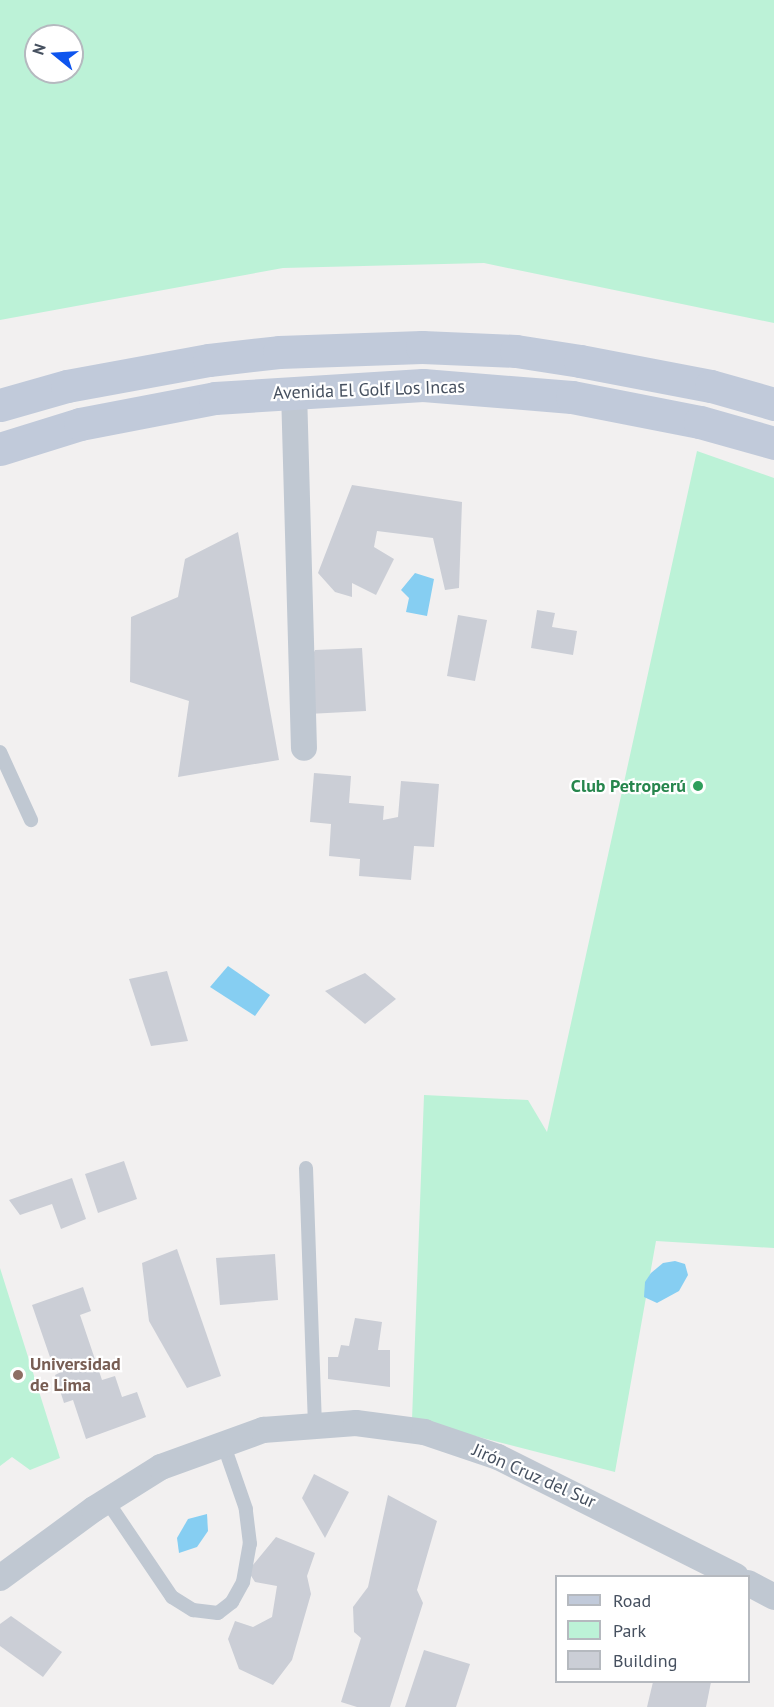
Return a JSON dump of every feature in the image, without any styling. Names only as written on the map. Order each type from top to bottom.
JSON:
[{"type":"street","points":[[0,405],[67,386],[209,360],[289,351],[422,347],[516,351],[580,361],[711,386],[774,404]]},
{"type":"street","name":"Avenida El Golf Los Incas","points":[[0,449],[102,419],[216,398],[294,391],[423,385],[507,389],[700,422],[774,443]]},
{"type":"street","points":[[294,391],[304,748]]},
{"type":"street","name":"Jirón Cruz del Sur","points":[[0,1578],[107,1501],[161,1467],[263,1430],[315,1424],[356,1423],[424,1432],[498,1457],[734,1575]]},
{"type":"street","points":[[750,1584],[774,1597]]},
{"type":"lane","points":[[0,752],[31,820]]},
{"type":"lane","points":[[306,1168],[315,1424]]},
{"type":"lane","points":[[107,1501],[172,1597],[193,1610],[218,1613],[232,1602],[243,1582],[250,1544],[246,1509],[222,1443]]},
{"type":"green space","points":[[0,0],[774,0],[774,323],[484,263],[283,268],[0,320]]},
{"type":"green space","name":"Club Petroperú","points":[[697,451],[774,478],[774,1248],[656,1241],[615,1472],[412,1420],[424,1095],[528,1100],[547,1132]]},
{"type":"green space","points":[[0,1268],[60,1458],[30,1470],[12,1457],[0,1466]]},
{"type":"water","points":[[415,573],[434,579],[427,616],[406,612],[409,598],[401,590]]},
{"type":"water","points":[[228,966],[270,995],[255,1016],[210,987]]},
{"type":"water","points":[[675,1261],[685,1264],[688,1275],[679,1291],[657,1303],[644,1297],[645,1282],[651,1273],[663,1263]]},
{"type":"water","points":[[207,1514],[208,1531],[197,1547],[179,1553],[177,1538],[188,1519]]},
{"type":"building","points":[[352,485],[462,502],[459,588],[445,590],[433,538],[377,531],[374,547],[394,559],[376,595],[352,583],[352,597],[335,592],[318,573]]},
{"type":"building","points":[[238,532],[279,760],[178,777],[189,701],[130,682],[131,617],[178,597],[185,559]]},
{"type":"building","points":[[537,610],[555,613],[552,627],[577,631],[573,655],[531,648]]},
{"type":"building","points":[[458,615],[487,620],[475,681],[447,676]]},
{"type":"building","points":[[362,648],[366,711],[308,714],[305,670],[315,650]]},
{"type":"building","points":[[314,773],[351,776],[349,803],[384,806],[383,820],[398,817],[401,781],[439,784],[434,847],[414,846],[411,880],[359,876],[360,859],[329,856],[331,824],[310,822]]},
{"type":"building","points":[[167,971],[188,1041],[151,1046],[129,979]]},
{"type":"building","points":[[365,973],[396,999],[365,1024],[325,991]]},
{"type":"building","points":[[124,1161],[137,1199],[98,1213],[85,1174]]},
{"type":"building","points":[[72,1178],[86,1219],[61,1229],[52,1204],[20,1215],[9,1200]]},
{"type":"building","points":[[177,1249],[221,1376],[187,1388],[149,1321],[142,1263]]},
{"type":"building","points":[[275,1254],[278,1300],[220,1305],[216,1258]]},
{"type":"building","points":[[83,1287],[91,1311],[80,1315],[102,1380],[115,1376],[122,1397],[137,1392],[146,1417],[86,1439],[73,1400],[64,1403],[55,1375],[63,1371],[58,1358],[51,1360],[32,1305]]},
{"type":"building","points":[[355,1318],[382,1322],[378,1350],[390,1350],[390,1387],[328,1379],[328,1357],[338,1357],[341,1345],[349,1346]]},
{"type":"building","points":[[314,1474],[349,1492],[325,1538],[302,1498]]},
{"type":"building","points":[[388,1495],[437,1521],[417,1590],[423,1603],[390,1707],[357,1707],[341,1702],[361,1638],[354,1632],[353,1607],[368,1587]]},
{"type":"building","points":[[276,1537],[315,1553],[307,1576],[311,1594],[292,1660],[273,1685],[239,1669],[228,1639],[235,1621],[253,1627],[272,1617],[277,1586],[255,1582],[248,1571]]},
{"type":"building","points":[[11,1616],[62,1652],[43,1677],[0,1646],[0,1624]]},
{"type":"building","points":[[424,1650],[470,1664],[456,1707],[405,1707]]},
{"type":"building","points":[[653,1683],[711,1683],[706,1707],[647,1707]]},
{"type":"place","name":"Club Petroperú","points":[[698,786]]},
{"type":"place","name":"Universidad de Lima","points":[[18,1375]]}]
